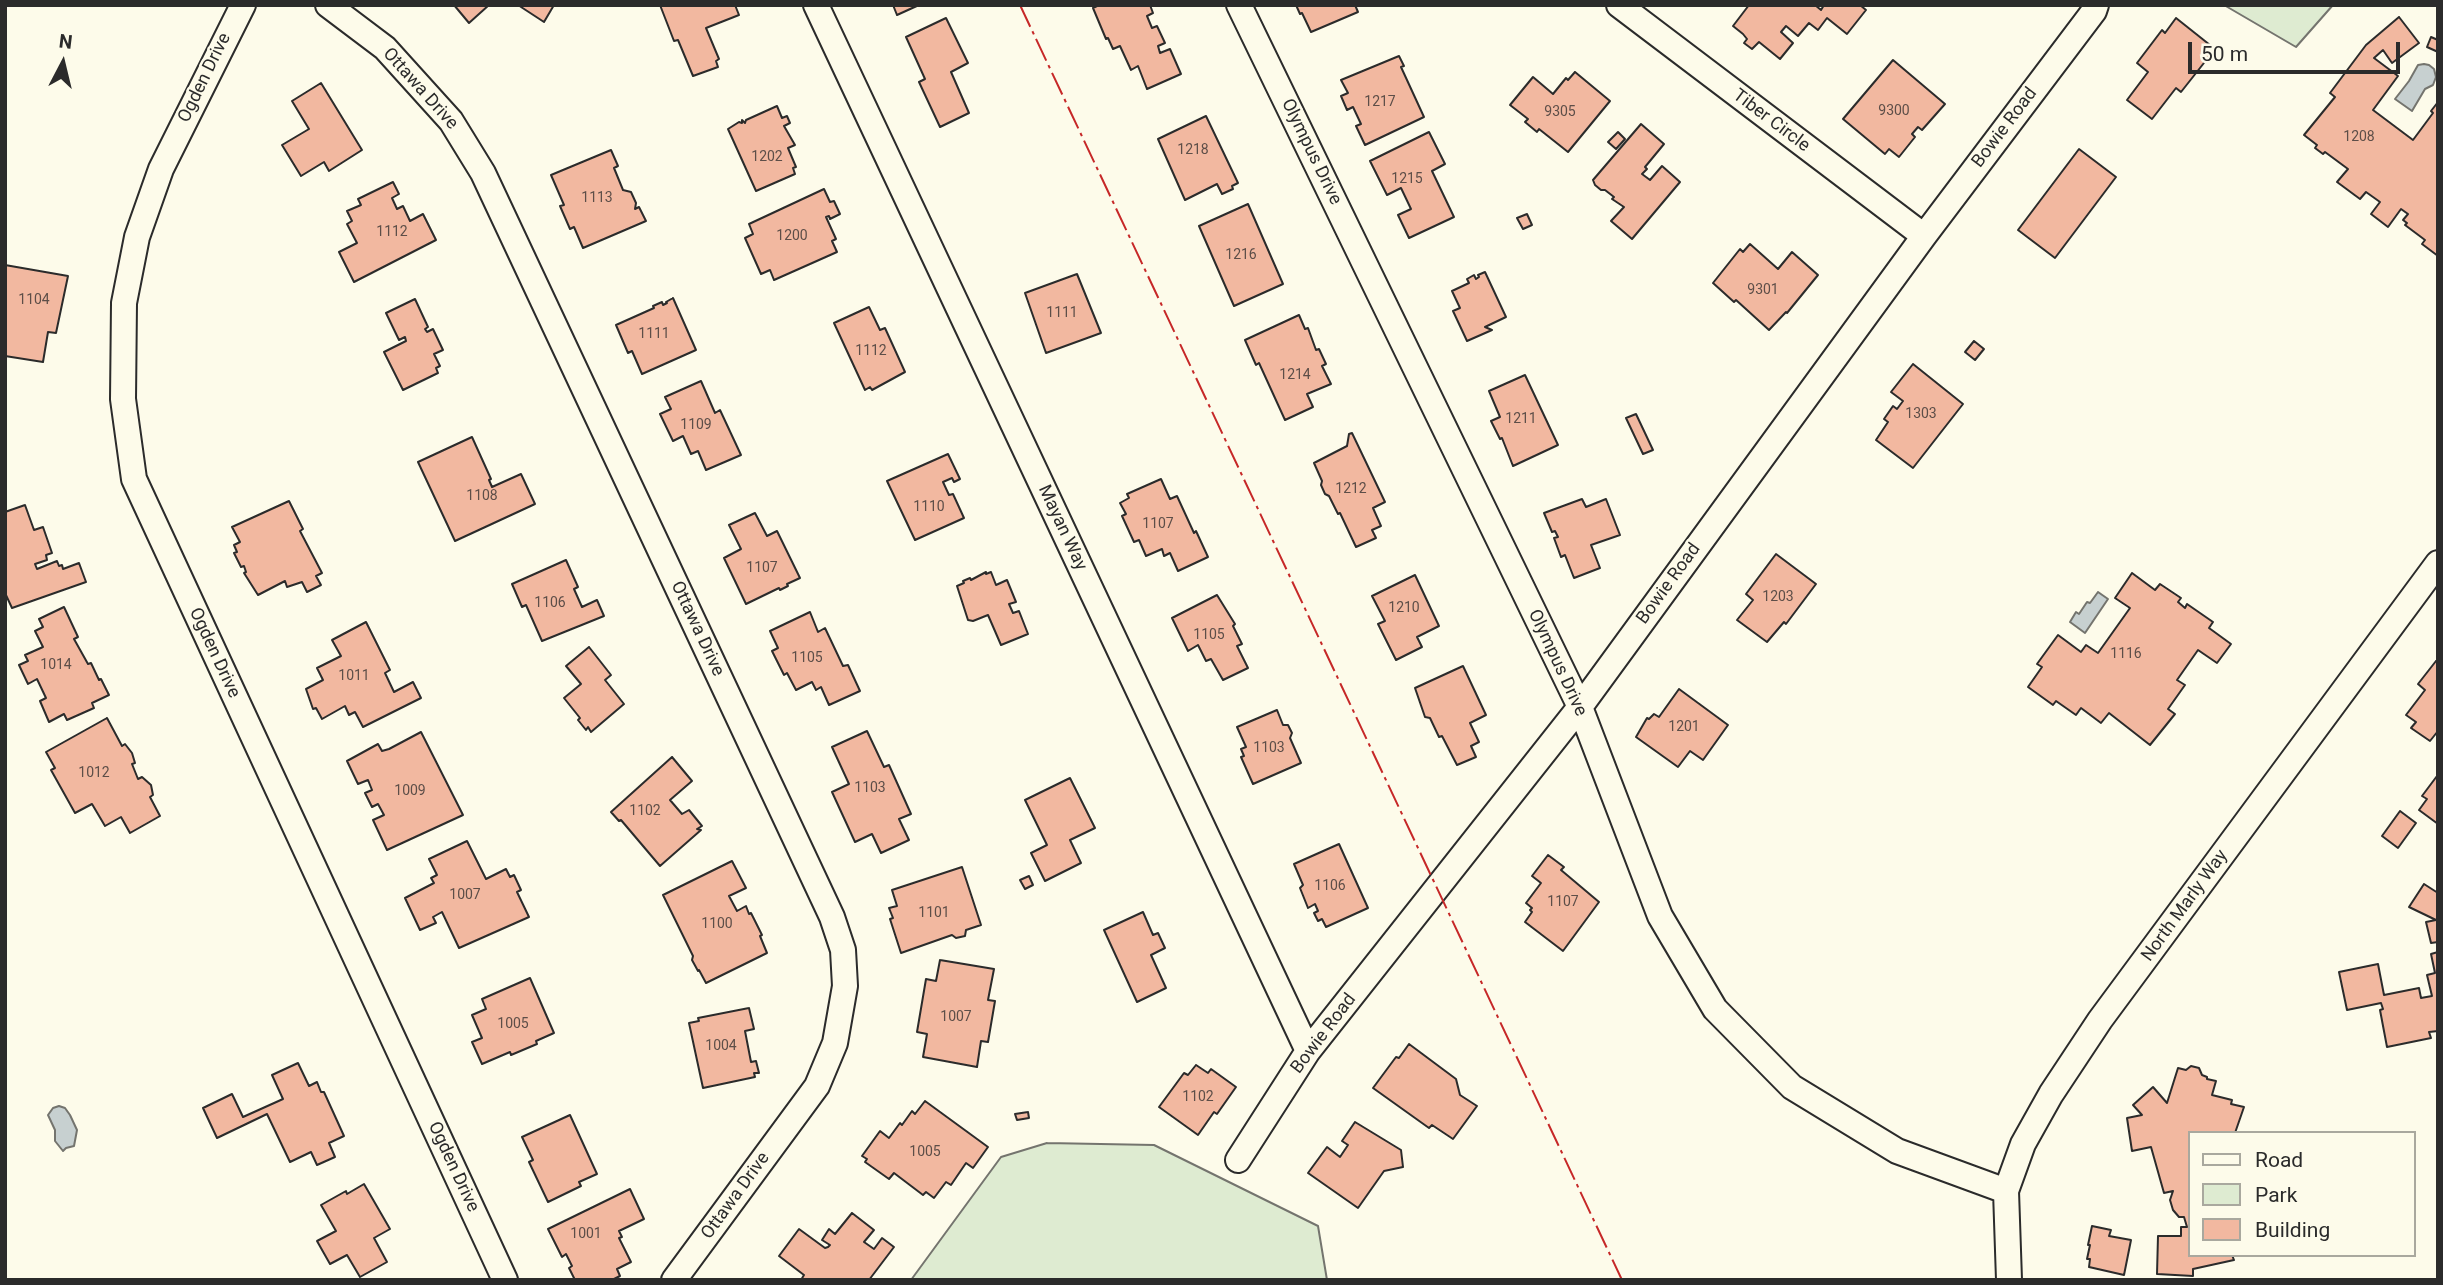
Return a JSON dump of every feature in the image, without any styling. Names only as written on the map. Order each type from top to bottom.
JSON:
[{"type":"street","name":"Ogden Drive","points":[[243,5],[161,169],[136,237],[123,317],[123,399],[134,479],[505,1280]]},
{"type":"street","name":"Ottawa Drive","points":[[328,5],[385,48],[451,121],[483,173],[826,904],[843,950],[845,986],[835,1043],[817,1086],[674,1280]]},
{"type":"street","name":"Mayan Way","points":[[816,5],[1308,1051]]},
{"type":"street","name":"Olympus Drive","points":[[1239,5],[1580,707],[1660,916],[1715,1009],[1793,1087],[1897,1151],[2006,1191]]},
{"type":"street","name":"Tiber Circle","points":[[1619,5],[1924,236]]},
{"type":"street","name":"Bowie Road","points":[[1238,1160],[1308,1051],[1580,707],[1924,236],[2086,22],[2095,5]]},
{"type":"street","name":"North Marly Way","points":[[2009,1280],[2006,1191],[2023,1144],[2051,1094],[2100,1020],[2438,563]]},
{"type":"green space","points":[[2224,5],[2333,5],[2296,47]]},
{"type":"green space","points":[[1047,1143],[1154,1145],[1318,1226],[1327,1280],[911,1280],[1001,1157]]},
{"type":"shaded area","points":[[2424,64],[2434,69],[2436,77],[2433,85],[2425,89],[2412,111],[2395,99],[2418,65]]},
{"type":"shaded area","points":[[2098,592],[2108,599],[2085,633],[2070,622],[2076,612],[2079,614]]},
{"type":"shaded area","points":[[53,1108],[65,1108],[77,1130],[74,1146],[63,1151],[55,1141],[55,1130],[48,1115]]},
{"type":"building","points":[[454,5],[489,5],[469,23]]},
{"type":"building","points":[[518,5],[554,5],[544,22]]},
{"type":"building","points":[[660,5],[735,5],[739,15],[706,28],[719,59],[716,61],[718,67],[693,76],[678,40],[674,41]]},
{"type":"building","points":[[893,5],[919,5],[897,15]]},
{"type":"building","points":[[1099,5],[1150,5],[1153,13],[1147,16],[1152,28],[1157,26],[1165,43],[1158,46],[1160,53],[1170,49],[1181,74],[1147,89],[1138,66],[1131,70],[1120,46],[1113,49],[1108,38],[1106,39],[1093,8]]},
{"type":"building","points":[[1296,5],[1355,5],[1358,12],[1311,32]]},
{"type":"building","points":[[1749,5],[1815,5],[1821,10],[1824,5],[1860,5],[1866,10],[1847,34],[1827,18],[1818,30],[1809,23],[1798,36],[1786,26],[1781,32],[1793,43],[1780,59],[1759,42],[1752,49],[1744,43],[1747,39],[1743,34],[1733,26]]},
{"type":"building","points":[[2399,17],[2419,43],[2392,63],[2383,50],[2374,58],[2398,76],[2373,110],[2413,140],[2438,102],[2438,256],[2422,244],[2425,240],[2405,225],[2407,223],[2403,220],[2408,214],[2401,209],[2388,227],[2371,214],[2380,202],[2366,192],[2360,199],[2337,182],[2348,169],[2315,148],[2317,145],[2304,135],[2335,97],[2330,93],[2366,45]]},
{"type":"building","points":[[946,18],[968,63],[951,72],[969,113],[940,127],[919,82],[925,79],[906,37]]},
{"type":"building","points":[[2176,18],[2215,49],[2181,92],[2176,88],[2152,119],[2127,100],[2148,72],[2137,63],[2162,30],[2165,33]]},
{"type":"building","points":[[2431,37],[2438,40],[2438,52],[2427,47]]},
{"type":"building","points":[[1399,56],[1404,66],[1401,67],[1424,117],[1365,145],[1356,126],[1361,124],[1353,107],[1347,110],[1341,96],[1348,93],[1341,80]]},
{"type":"building","points":[[1893,60],[1945,104],[1922,130],[1918,127],[1912,134],[1915,137],[1899,157],[1889,149],[1885,154],[1843,119]]},
{"type":"building","points":[[1575,72],[1610,101],[1568,152],[1539,129],[1537,132],[1525,122],[1528,119],[1510,105],[1533,77],[1553,94],[1566,78],[1568,80]]},
{"type":"building","points":[[321,83],[362,150],[329,171],[324,162],[301,176],[282,145],[309,129],[292,101]]},
{"type":"building","points":[[777,106],[782,118],[787,116],[790,123],[784,126],[795,145],[788,148],[796,167],[793,168],[795,174],[756,191],[728,129],[739,122],[742,123],[742,120],[745,123],[746,120]]},
{"type":"building","points":[[1206,116],[1238,183],[1232,186],[1233,189],[1222,194],[1217,184],[1185,200],[1158,139]]},
{"type":"building","points":[[1641,124],[1664,144],[1642,174],[1650,180],[1662,166],[1680,182],[1632,239],[1611,221],[1624,207],[1595,185],[1593,180]]},
{"type":"building","points":[[1429,132],[1445,164],[1432,171],[1454,217],[1409,238],[1398,215],[1411,209],[1401,188],[1387,195],[1370,161]]},
{"type":"building","points":[[1618,132],[1625,139],[1616,149],[1608,142]]},
{"type":"building","points":[[2079,149],[2116,177],[2055,258],[2018,230]]},
{"type":"building","points":[[611,150],[618,166],[614,168],[623,190],[631,192],[636,203],[635,209],[639,207],[646,221],[583,248],[574,227],[570,229],[560,206],[564,205],[551,175]]},
{"type":"building","points":[[393,182],[399,194],[392,198],[397,209],[403,206],[410,221],[423,214],[436,240],[354,282],[339,252],[357,243],[347,224],[352,221],[347,211],[361,205],[358,199]]},
{"type":"building","points":[[824,189],[840,214],[830,219],[829,216],[826,217],[836,239],[832,241],[837,252],[774,280],[770,270],[761,274],[745,238],[753,234],[749,224]]},
{"type":"building","points":[[1248,204],[1283,284],[1234,306],[1199,226]]},
{"type":"building","points":[[1527,214],[1532,225],[1523,229],[1517,218]]},
{"type":"building","points":[[1750,244],[1778,269],[1792,252],[1818,275],[1787,313],[1769,330],[1713,283],[1740,249],[1743,252]]},
{"type":"building","points":[[5,265],[68,276],[56,333],[48,332],[43,362],[5,356]]},
{"type":"building","points":[[1485,272],[1506,317],[1485,327],[1492,330],[1467,341],[1453,311],[1460,308],[1452,291],[1469,283],[1467,279],[1474,275],[1476,279]]},
{"type":"building","points":[[1077,274],[1101,333],[1046,353],[1025,293]]},
{"type":"building","points":[[673,298],[696,350],[642,374],[632,351],[628,353],[616,325]]},
{"type":"building","points":[[415,299],[428,327],[425,329],[427,332],[433,329],[443,350],[434,354],[440,366],[436,368],[438,373],[403,390],[384,352],[406,341],[405,337],[399,340],[386,313]]},
{"type":"building","points":[[869,307],[880,330],[885,328],[905,372],[872,390],[870,387],[865,390],[834,323]]},
{"type":"building","points":[[1299,315],[1326,364],[1322,366],[1331,384],[1307,394],[1313,407],[1285,420],[1259,363],[1256,365],[1245,340]]},
{"type":"building","points":[[1974,341],[1984,349],[1975,360],[1965,352]]},
{"type":"building","points":[[1913,364],[1963,404],[1913,468],[1876,440],[1888,422],[1884,419],[1893,406],[1897,409],[1903,401],[1891,392]]},
{"type":"building","points":[[1525,375],[1558,445],[1513,466],[1502,438],[1500,439],[1491,421],[1500,417],[1489,391]]},
{"type":"building","points":[[701,381],[715,413],[720,410],[741,455],[706,470],[698,451],[691,454],[683,436],[673,441],[660,414],[671,409],[665,397]]},
{"type":"building","points":[[1636,414],[1653,450],[1643,454],[1626,418]]},
{"type":"building","points":[[1352,433],[1385,502],[1373,508],[1381,526],[1372,530],[1376,538],[1356,547],[1340,513],[1338,514],[1329,496],[1325,494],[1314,463],[1347,446],[1349,434]]},
{"type":"building","points":[[472,437],[492,487],[521,474],[535,504],[455,541],[418,462]]},
{"type":"building","points":[[948,454],[960,479],[954,482],[952,478],[943,482],[949,495],[953,494],[964,518],[915,540],[887,481]]},
{"type":"building","points":[[1161,479],[1170,499],[1177,496],[1208,557],[1178,571],[1170,553],[1164,556],[1162,549],[1146,556],[1139,540],[1134,542],[1122,516],[1126,514],[1120,503],[1129,498],[1127,494]]},
{"type":"building","points":[[1582,499],[1586,507],[1606,499],[1620,535],[1591,545],[1600,568],[1574,578],[1565,555],[1561,557],[1554,538],[1558,537],[1555,531],[1552,532],[1544,513]]},
{"type":"building","points":[[289,501],[303,529],[300,531],[322,573],[316,576],[321,585],[307,592],[302,582],[287,587],[285,581],[258,595],[244,573],[244,566],[241,567],[234,553],[237,552],[234,545],[240,542],[232,527]]},
{"type":"building","points":[[25,505],[34,530],[43,527],[52,553],[46,555],[47,560],[35,564],[37,569],[57,561],[63,569],[79,563],[86,582],[12,608],[5,593],[5,512]]},
{"type":"building","points":[[755,513],[767,536],[777,531],[800,578],[780,590],[779,588],[746,604],[724,558],[741,549],[729,525]]},
{"type":"building","points":[[1776,554],[1816,584],[1786,624],[1784,622],[1767,642],[1737,620],[1753,600],[1746,594]]},
{"type":"building","points":[[566,560],[578,587],[574,589],[582,607],[597,600],[604,616],[542,641],[526,605],[522,607],[512,584]]},
{"type":"building","points":[[991,572],[996,585],[1007,580],[1016,602],[1009,604],[1013,613],[1019,611],[1028,634],[1001,645],[988,615],[973,621],[968,620],[957,586]]},
{"type":"building","points":[[2132,573],[2155,590],[2160,584],[2181,598],[2178,602],[2185,608],[2187,604],[2213,622],[2209,628],[2231,644],[2217,663],[2198,650],[2177,680],[2185,685],[2168,709],[2175,714],[2150,745],[2109,713],[2101,723],[2081,708],[2076,715],[2056,701],[2053,705],[2028,687],[2042,667],[2037,664],[2058,635],[2081,652],[2086,645],[2098,653],[2130,608],[2115,598]]},
{"type":"building","points":[[1415,575],[1439,626],[1417,637],[1422,647],[1396,660],[1378,624],[1385,621],[1372,596]]},
{"type":"building","points":[[1217,595],[1235,624],[1233,626],[1242,644],[1237,646],[1248,668],[1223,680],[1211,659],[1206,661],[1198,645],[1188,651],[1172,618]]},
{"type":"building","points":[[64,607],[78,637],[74,639],[109,695],[92,703],[94,708],[67,720],[64,714],[49,722],[40,701],[46,698],[37,679],[28,684],[19,665],[28,661],[25,655],[43,647],[35,631],[43,627],[39,619]]},
{"type":"building","points":[[810,612],[818,632],[825,628],[843,666],[848,665],[860,691],[829,705],[821,687],[816,690],[812,682],[796,690],[787,673],[784,675],[772,651],[778,648],[770,631]]},
{"type":"building","points":[[366,622],[390,670],[385,673],[394,692],[413,682],[421,698],[363,727],[355,712],[349,715],[345,706],[322,719],[316,708],[313,709],[306,689],[323,680],[317,668],[341,656],[332,640]]},
{"type":"building","points":[[589,647],[611,675],[605,680],[624,704],[591,732],[578,720],[580,718],[564,698],[581,684],[566,666]]},
{"type":"building","points":[[2436,661],[2438,731],[2430,741],[2411,728],[2416,722],[2406,715],[2425,690],[2418,684]]},
{"type":"building","points":[[1463,666],[1486,715],[1470,723],[1479,742],[1471,746],[1476,757],[1457,765],[1430,718],[1425,717],[1415,688]]},
{"type":"building","points":[[1679,689],[1728,725],[1703,760],[1690,751],[1678,767],[1636,737],[1647,718],[1654,714],[1659,717]]},
{"type":"building","points":[[1277,710],[1283,725],[1288,725],[1292,733],[1290,738],[1301,763],[1253,784],[1241,757],[1244,756],[1241,749],[1246,747],[1237,727]]},
{"type":"building","points":[[107,718],[122,746],[125,744],[132,753],[135,763],[132,764],[138,779],[142,777],[151,785],[153,795],[150,797],[160,816],[130,833],[121,817],[105,826],[92,804],[75,813],[51,770],[55,768],[46,752]]},
{"type":"building","points":[[867,731],[884,767],[889,765],[911,814],[899,819],[909,840],[881,853],[872,834],[855,842],[832,792],[849,784],[832,747]]},
{"type":"building","points":[[421,732],[463,815],[387,850],[373,820],[384,815],[378,804],[372,807],[365,793],[372,790],[368,780],[358,784],[347,761],[378,744],[382,751]]},
{"type":"building","points":[[672,757],[692,781],[670,800],[682,814],[689,810],[702,826],[697,829],[701,830],[660,866],[611,812]]},
{"type":"building","points":[[2437,776],[2438,824],[2419,810],[2427,799],[2422,796]]},
{"type":"building","points":[[1070,778],[1095,828],[1070,840],[1081,863],[1045,881],[1031,853],[1047,845],[1025,800]]},
{"type":"building","points":[[2400,811],[2416,823],[2398,848],[2382,836]]},
{"type":"building","points":[[467,841],[486,879],[506,869],[510,877],[514,875],[521,890],[517,892],[529,917],[459,948],[442,912],[433,917],[436,923],[420,930],[405,898],[434,883],[431,878],[437,875],[429,859]]},
{"type":"building","points":[[1339,844],[1368,908],[1326,927],[1322,919],[1318,921],[1314,913],[1318,911],[1315,904],[1308,908],[1300,888],[1303,885],[1294,864]]},
{"type":"building","points":[[1548,855],[1564,867],[1561,870],[1599,902],[1563,951],[1525,922],[1532,912],[1532,908],[1526,903],[1541,883],[1532,876]]},
{"type":"building","points":[[732,861],[746,888],[729,896],[737,911],[746,906],[749,914],[751,913],[767,953],[706,983],[692,960],[693,956],[663,895]]},
{"type":"building","points":[[962,867],[981,925],[966,930],[965,936],[956,938],[952,935],[901,953],[890,919],[893,918],[889,908],[897,906],[892,890]]},
{"type":"building","points":[[1029,876],[1033,885],[1025,889],[1020,880]]},
{"type":"building","points":[[2424,884],[2438,893],[2438,942],[2431,943],[2426,922],[2436,920],[2409,907]]},
{"type":"building","points":[[1143,912],[1153,935],[1158,933],[1165,948],[1151,955],[1166,988],[1137,1002],[1104,930]]},
{"type":"building","points":[[2438,952],[2438,1031],[2429,1032],[2431,1038],[2387,1047],[2381,1003],[2347,1010],[2339,972],[2378,964],[2384,995],[2419,988],[2421,998],[2432,996],[2427,975],[2435,973],[2431,954]]},
{"type":"building","points":[[940,960],[994,969],[988,1000],[995,1001],[988,1042],[981,1041],[977,1067],[923,1057],[927,1034],[917,1032],[926,979],[936,981]]},
{"type":"building","points":[[530,978],[554,1033],[536,1041],[537,1044],[482,1064],[472,1042],[482,1038],[472,1015],[486,1009],[482,999]]},
{"type":"building","points":[[749,1008],[754,1029],[745,1031],[751,1062],[756,1061],[759,1073],[754,1073],[755,1077],[703,1088],[689,1023],[699,1021],[698,1018]]},
{"type":"building","points":[[1409,1044],[1456,1079],[1460,1095],[1477,1106],[1453,1139],[1432,1125],[1429,1128],[1373,1088]]},
{"type":"building","points":[[298,1063],[309,1086],[317,1082],[321,1092],[324,1092],[344,1136],[329,1143],[335,1157],[317,1165],[311,1152],[290,1162],[267,1114],[217,1138],[203,1108],[232,1094],[243,1117],[283,1099],[272,1075]]},
{"type":"building","points":[[1196,1065],[1208,1073],[1211,1069],[1236,1087],[1198,1135],[1159,1107],[1184,1073],[1188,1075]]},
{"type":"building","points":[[2191,1066],[2199,1068],[2207,1079],[2216,1081],[2212,1095],[2232,1100],[2231,1104],[2244,1107],[2236,1131],[2188,1131],[2188,1257],[2233,1257],[2234,1260],[2193,1269],[2193,1276],[2157,1274],[2158,1236],[2181,1236],[2181,1227],[2187,1227],[2184,1217],[2179,1217],[2173,1210],[2170,1200],[2173,1191],[2164,1193],[2151,1147],[2132,1151],[2127,1118],[2142,1115],[2133,1105],[2153,1087],[2167,1103],[2178,1068],[2186,1070]]},
{"type":"building","points":[[925,1101],[988,1147],[973,1168],[966,1163],[951,1185],[946,1182],[934,1198],[926,1192],[923,1195],[894,1173],[889,1179],[865,1162],[867,1159],[862,1156],[880,1131],[889,1138],[900,1123],[902,1125],[912,1111],[915,1114]]},
{"type":"building","points":[[1028,1112],[1029,1118],[1017,1120],[1015,1114]]},
{"type":"building","points":[[570,1115],[597,1174],[579,1182],[581,1186],[548,1202],[529,1162],[533,1160],[522,1137]]},
{"type":"building","points":[[1355,1122],[1401,1150],[1403,1167],[1384,1171],[1358,1208],[1308,1173],[1327,1147],[1340,1157],[1348,1145],[1342,1141]]},
{"type":"building","points":[[364,1184],[390,1229],[374,1238],[387,1262],[360,1277],[347,1255],[330,1264],[317,1241],[336,1231],[321,1205]]},
{"type":"building","points":[[630,1189],[644,1219],[619,1231],[622,1237],[619,1238],[631,1262],[617,1269],[620,1276],[612,1280],[575,1280],[566,1254],[562,1257],[548,1229]]},
{"type":"building","points":[[852,1213],[874,1230],[864,1242],[874,1249],[882,1238],[894,1247],[869,1280],[801,1280],[804,1275],[779,1256],[799,1229],[825,1248],[828,1247],[830,1245],[822,1240],[829,1229],[835,1234]]},
{"type":"building","points":[[2092,1226],[2111,1230],[2109,1236],[2131,1240],[2124,1275],[2089,1267],[2088,1245]]},
{"type":"power","points":[[1020,5],[1622,1280]]}]
